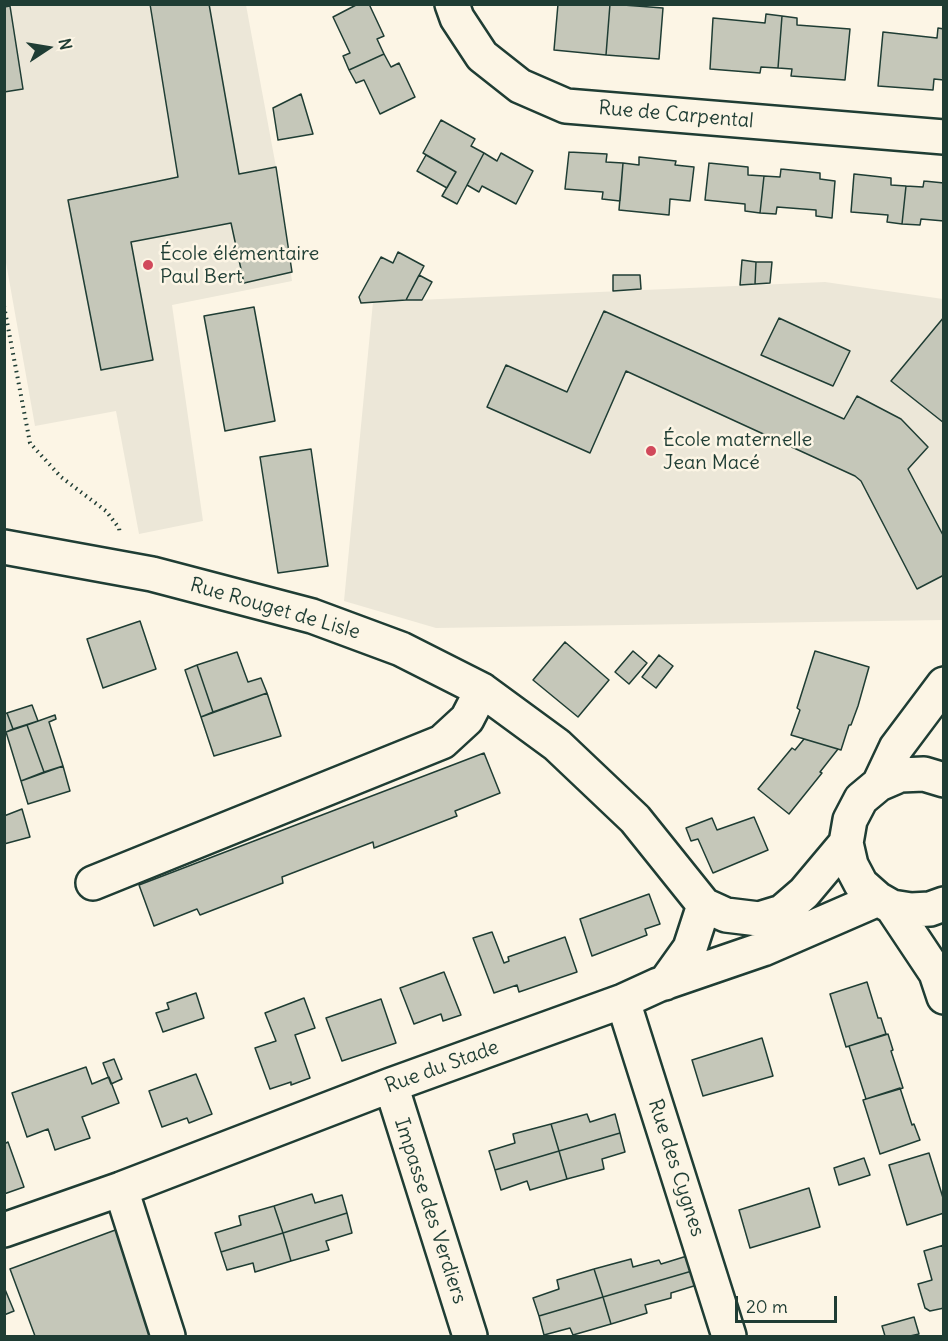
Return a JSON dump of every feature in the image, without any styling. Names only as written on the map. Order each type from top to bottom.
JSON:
[{"type":"street","name":"Rue de Carpental","points":[[452,4],[457,18],[482,56],[520,86],[566,106],[944,137]]},
{"type":"street","name":"Rue Rouget de Lisle","points":[[4,547],[128,570],[312,616],[401,649],[482,690],[557,745],[635,819],[705,905],[726,915],[759,919],[782,912],[804,893],[846,843]]},
{"type":"street","points":[[879,784],[896,748],[944,684]]},
{"type":"street","points":[[93,883],[442,742],[467,719],[482,690]]},
{"type":"street","points":[[940,985],[885,903],[861,884],[850,865],[846,843],[850,820],[861,799],[879,784],[900,776],[924,774],[944,780]]},
{"type":"street","points":[[885,903],[911,910],[930,909],[944,904]]},
{"type":"street","name":"Rue du Stade","points":[[4,1230],[121,1189],[391,1085],[885,903]]},
{"type":"street","points":[[664,983],[690,948],[705,905]]},
{"type":"street","points":[[940,985],[940,960],[944,935]]},
{"type":"street","name":"Rue des Cygnes","points":[[623,1001],[729,1336]]},
{"type":"street","name":"Impasse des Verdiers","points":[[391,1085],[470,1336]]},
{"type":"street","points":[[121,1189],[168,1336]]},
{"type":"path","points":[[4,306],[30,443],[61,477],[106,511],[119,528],[128,570]]},
{"type":"shaded area","name":"École élémentaire Paul Bert","points":[[4,5],[246,5],[276,167],[292,281],[172,305],[203,521],[139,534],[116,411],[35,426],[5,257]]},
{"type":"shaded area","name":"École maternelle Jean Macé","points":[[825,282],[943,299],[943,620],[436,628],[344,601],[373,302]]},
{"type":"building","points":[[150,4],[209,4],[239,174],[276,167],[292,272],[244,283],[231,223],[131,242],[153,360],[101,370],[68,200],[178,177]]},
{"type":"building","points":[[358,4],[369,4],[384,36],[377,39],[384,54],[349,70],[343,56],[350,53],[333,17]]},
{"type":"building","points":[[558,4],[610,4],[606,55],[554,50]]},
{"type":"building","points":[[610,4],[663,8],[659,59],[606,55]]},
{"type":"building","points":[[10,6],[23,89],[4,92],[4,7]]},
{"type":"building","points":[[766,14],[782,16],[778,68],[761,67],[760,73],[710,69],[713,18],[765,23]]},
{"type":"building","points":[[782,16],[797,18],[797,25],[850,29],[845,80],[791,76],[792,69],[778,68]]},
{"type":"building","points":[[938,28],[944,29],[944,80],[934,79],[933,90],[878,86],[883,32],[937,38]]},
{"type":"building","points":[[384,54],[391,67],[399,63],[415,97],[380,114],[364,80],[356,83],[349,70]]},
{"type":"building","points":[[301,94],[313,134],[278,140],[273,108]]},
{"type":"building","points":[[441,120],[475,139],[471,146],[484,153],[457,204],[442,196],[456,172],[423,153]]},
{"type":"building","points":[[569,152],[607,154],[606,162],[623,163],[620,201],[602,199],[603,192],[565,189]]},
{"type":"building","points":[[484,153],[497,161],[501,153],[533,171],[516,204],[482,186],[479,192],[467,185]]},
{"type":"building","points":[[426,155],[456,172],[447,188],[417,171]]},
{"type":"building","points":[[639,157],[676,161],[675,165],[694,167],[690,201],[670,199],[669,215],[619,210],[623,163],[639,165]]},
{"type":"building","points":[[709,163],[748,167],[748,175],[764,176],[760,213],[745,211],[745,204],[705,200]]},
{"type":"building","points":[[781,169],[820,173],[820,179],[835,181],[832,218],[816,216],[816,210],[777,207],[776,214],[760,213],[764,176],[780,177]]},
{"type":"building","points":[[854,174],[891,178],[891,185],[906,186],[902,224],[887,222],[888,215],[851,212]]},
{"type":"building","points":[[924,181],[944,183],[944,221],[921,219],[920,225],[902,224],[906,186],[923,187]]},
{"type":"building","points":[[398,252],[424,266],[406,300],[361,303],[359,297],[381,257],[393,263]]},
{"type":"building","points":[[742,260],[756,262],[755,284],[740,285]]},
{"type":"building","points":[[756,262],[772,262],[770,283],[755,284]]},
{"type":"building","points":[[419,275],[432,282],[422,300],[406,300]]},
{"type":"building","points":[[613,275],[640,275],[641,289],[613,291]]},
{"type":"building","points":[[254,307],[275,421],[225,431],[204,316]]},
{"type":"building","points":[[604,311],[844,419],[857,396],[901,419],[928,447],[908,469],[944,537],[944,575],[917,589],[861,481],[855,476],[626,371],[590,453],[487,407],[506,365],[567,392]]},
{"type":"building","points":[[944,317],[944,423],[891,381]]},
{"type":"building","points":[[779,318],[850,351],[833,386],[761,355]]},
{"type":"building","points":[[311,449],[328,566],[278,573],[260,457]]},
{"type":"building","points":[[140,621],[156,669],[103,688],[87,639]]},
{"type":"building","points":[[565,642],[609,680],[578,717],[533,680]]},
{"type":"building","points":[[633,651],[647,663],[629,684],[615,672]]},
{"type":"building","points":[[815,651],[869,667],[858,706],[841,750],[791,735]]},
{"type":"building","points":[[237,652],[248,682],[261,678],[267,693],[213,712],[197,665]]},
{"type":"building","points":[[659,655],[673,666],[656,688],[642,677]]},
{"type":"building","points":[[197,665],[213,712],[201,717],[185,670]]},
{"type":"building","points":[[267,693],[281,736],[214,756],[201,717]]},
{"type":"building","points":[[32,705],[38,721],[13,729],[7,713]]},
{"type":"building","points":[[7,713],[13,729],[4,733],[4,714]]},
{"type":"building","points":[[55,715],[56,719],[49,722],[63,766],[44,772],[27,725]]},
{"type":"building","points":[[27,725],[44,772],[21,781],[6,732]]},
{"type":"building","points":[[804,739],[838,749],[789,814],[758,789],[792,748],[795,750]]},
{"type":"building","points":[[484,753],[500,793],[455,811],[457,816],[374,848],[373,842],[282,877],[283,883],[200,915],[197,909],[154,926],[139,885]]},
{"type":"building","points":[[63,766],[70,791],[28,804],[21,781]]},
{"type":"building","points":[[22,809],[30,837],[4,844],[4,816]]},
{"type":"building","points":[[754,817],[768,850],[713,873],[698,839],[691,841],[686,828],[712,818],[717,830]]},
{"type":"building","points":[[649,894],[660,924],[645,929],[647,935],[592,956],[580,919]]},
{"type":"building","points":[[492,932],[504,963],[509,961],[508,957],[565,937],[577,972],[519,992],[517,985],[494,993],[473,938]]},
{"type":"building","points":[[444,972],[461,1015],[443,1021],[441,1014],[414,1024],[400,988]]},
{"type":"building","points":[[867,982],[878,1018],[881,1018],[886,1034],[846,1047],[830,994]]},
{"type":"building","points":[[196,993],[204,1018],[163,1032],[156,1013],[169,1009],[167,1003]]},
{"type":"building","points":[[304,998],[315,1028],[295,1035],[310,1078],[270,1089],[255,1048],[276,1041],[265,1013]]},
{"type":"building","points":[[381,999],[396,1043],[342,1061],[326,1018]]},
{"type":"building","points":[[888,1034],[903,1088],[866,1099],[849,1046]]},
{"type":"building","points":[[762,1038],[773,1076],[703,1096],[692,1060]]},
{"type":"building","points":[[114,1059],[122,1079],[111,1084],[103,1063]]},
{"type":"building","points":[[86,1067],[92,1084],[109,1077],[119,1103],[82,1117],[90,1138],[55,1150],[48,1129],[27,1137],[12,1093]]},
{"type":"building","points":[[196,1074],[212,1114],[189,1123],[187,1118],[162,1127],[149,1091]]},
{"type":"building","points":[[900,1088],[912,1125],[914,1124],[920,1140],[880,1154],[863,1100]]},
{"type":"building","points":[[587,1114],[590,1122],[615,1114],[620,1133],[559,1151],[551,1124]]},
{"type":"building","points":[[551,1124],[559,1151],[495,1170],[489,1151],[515,1143],[513,1134]]},
{"type":"building","points":[[620,1133],[625,1152],[602,1159],[604,1169],[567,1179],[559,1151]]},
{"type":"building","points":[[8,1142],[24,1187],[4,1194],[4,1144]]},
{"type":"building","points":[[559,1151],[567,1179],[530,1190],[527,1181],[501,1190],[495,1170]]},
{"type":"building","points":[[929,1153],[944,1201],[944,1213],[907,1225],[889,1165]]},
{"type":"building","points":[[864,1158],[870,1175],[839,1185],[834,1168]]},
{"type":"building","points":[[809,1188],[820,1227],[750,1248],[739,1210]]},
{"type":"building","points":[[312,1194],[315,1203],[342,1195],[347,1213],[283,1233],[274,1206]]},
{"type":"building","points":[[274,1206],[283,1233],[221,1252],[215,1233],[241,1225],[239,1216]]},
{"type":"building","points":[[347,1213],[352,1233],[326,1241],[329,1250],[291,1261],[283,1233]]},
{"type":"building","points":[[118,1229],[151,1336],[35,1336],[10,1269]]},
{"type":"building","points":[[283,1233],[291,1261],[255,1272],[253,1263],[227,1270],[221,1252]]},
{"type":"building","points":[[944,1245],[944,1308],[930,1311],[925,1308],[918,1284],[932,1280],[924,1251]]},
{"type":"building","points":[[687,1256],[692,1271],[603,1297],[594,1269],[631,1259],[633,1267],[659,1260],[661,1264]]},
{"type":"building","points":[[594,1269],[603,1297],[539,1316],[533,1298],[559,1289],[557,1280]]},
{"type":"building","points":[[692,1271],[697,1285],[671,1293],[671,1298],[645,1305],[647,1313],[611,1324],[603,1297]]},
{"type":"building","points":[[4,1287],[14,1311],[4,1315]]},
{"type":"building","points":[[603,1297],[611,1324],[573,1335],[570,1328],[544,1335],[539,1316]]},
{"type":"building","points":[[914,1317],[919,1334],[885,1336],[882,1326]]},
{"type":"place","name":"École élémentaire Paul Bert","points":[[148,265]]},
{"type":"place","name":"École maternelle Jean Macé","points":[[651,451]]}]
